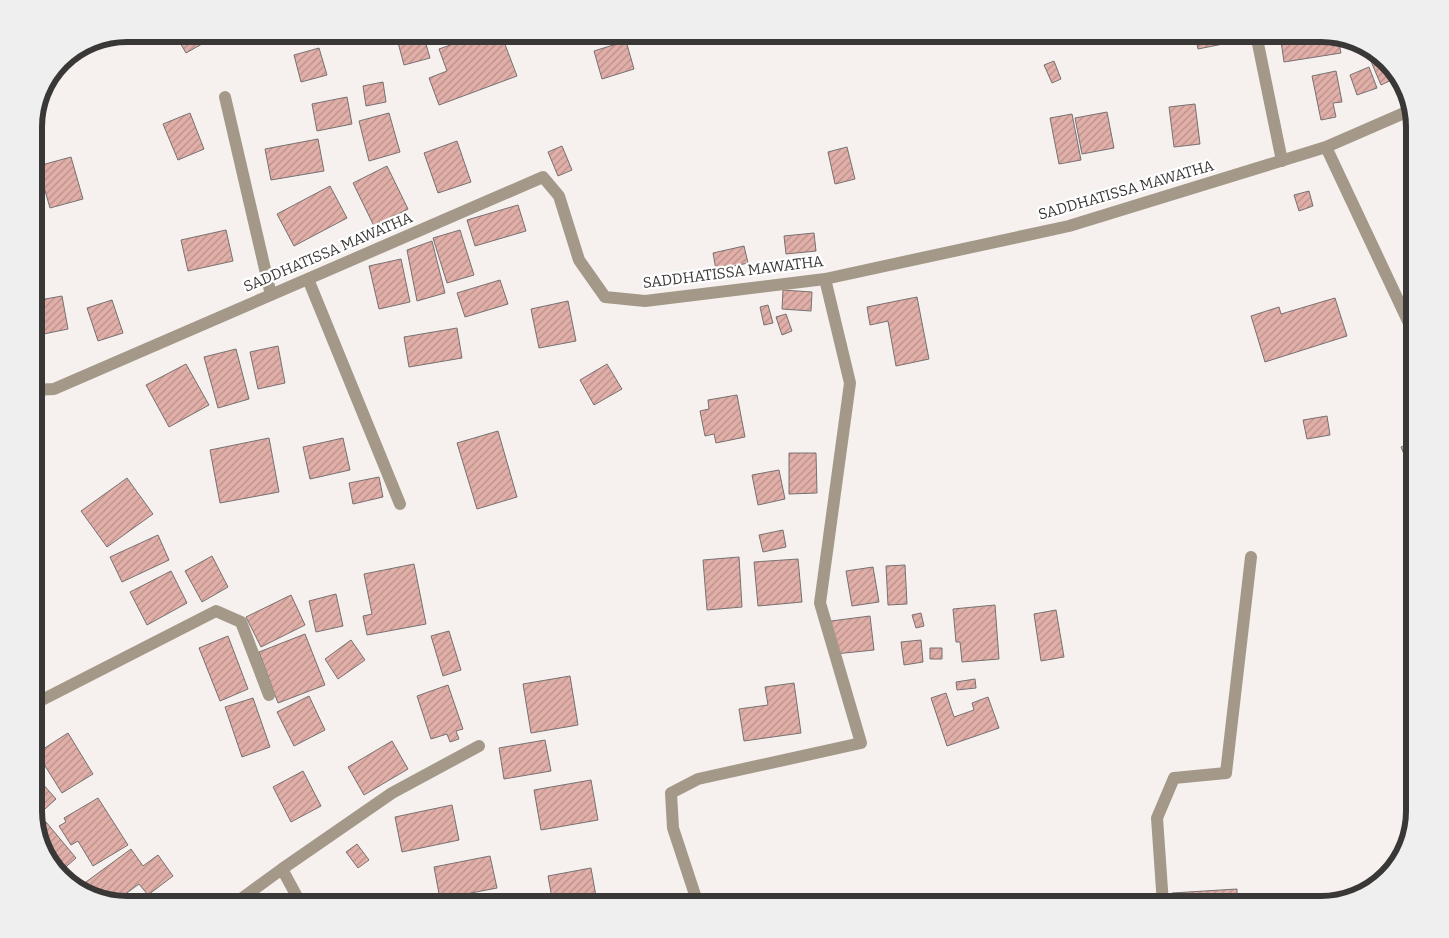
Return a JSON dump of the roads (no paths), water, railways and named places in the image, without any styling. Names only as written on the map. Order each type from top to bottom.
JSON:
[{"type":"street","points":[[1258,42],[1282,161]]},
{"type":"street","points":[[225,97],[271,295]]},
{"type":"street","name":"SADDHATISSA MAWATHA","points":[[43,390],[54,389],[543,177],[559,196],[579,260],[605,297],[645,301],[825,279],[1069,226],[1326,147],[1405,112]]},
{"type":"street","points":[[1326,147],[1406,317]]},
{"type":"street","points":[[308,279],[400,504]]},
{"type":"street","points":[[695,896],[673,828],[671,793],[698,779],[861,742],[820,603],[850,383],[825,279]]},
{"type":"street","points":[[1163,896],[1158,818],[1174,778],[1226,773],[1251,557]]},
{"type":"street","points":[[43,699],[216,611],[241,622],[269,695]]},
{"type":"street","points":[[245,896],[392,793],[479,746]]},
{"type":"street","points":[[282,869],[297,896]]}]
